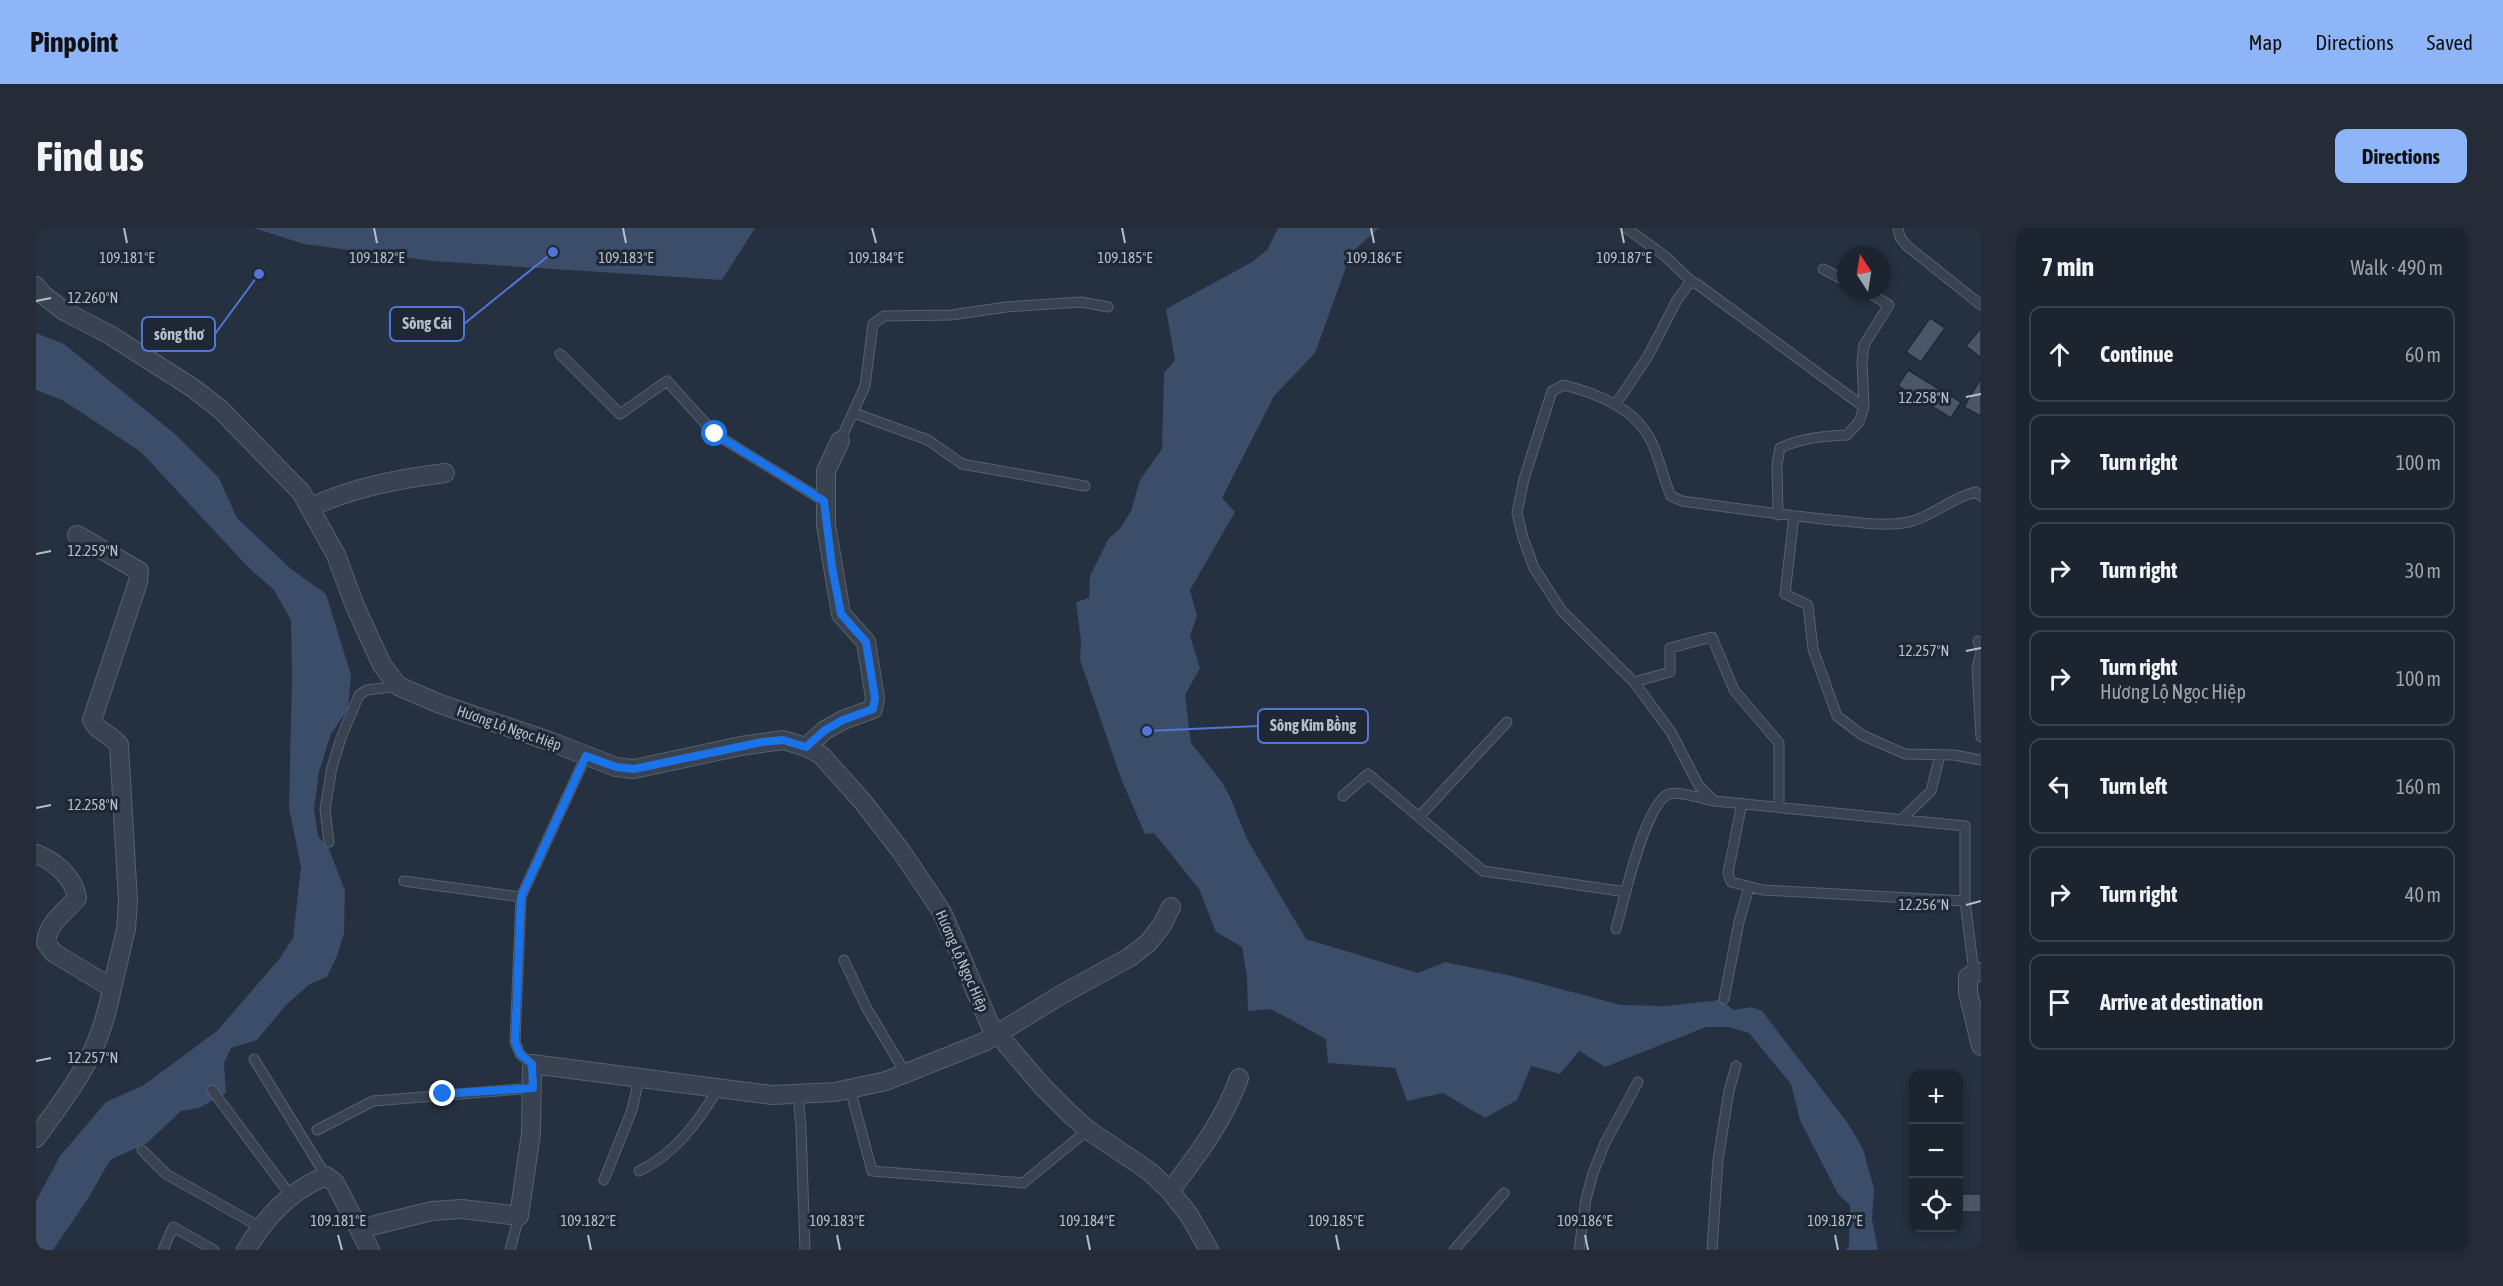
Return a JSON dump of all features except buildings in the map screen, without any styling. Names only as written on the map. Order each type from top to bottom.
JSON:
[{"type":"street","points":[[36,286],[42,294],[64,311],[110,335],[220,409],[301,492],[336,555],[355,606],[382,665],[398,686]]},
{"type":"street","points":[[806,747],[825,730],[843,720],[873,709],[875,698],[866,642],[841,614],[832,567],[824,501],[826,471],[840,441]]},
{"type":"street","points":[[311,507],[362,487],[400,478],[445,473]]},
{"type":"street","points":[[36,1138],[70,1092],[95,1049],[107,1014],[126,929],[128,901],[119,744],[112,735],[96,728],[92,720],[138,582],[139,571],[77,535]]},
{"type":"street","name":"Hương Lộ Ngọc Hiệp","points":[[398,686],[440,704],[616,767],[634,769],[762,742],[783,740],[806,747],[821,755],[856,794],[901,851],[942,912],[990,1025],[1042,1086],[1088,1130],[1149,1171],[1170,1191],[1190,1215],[1209,1250]]},
{"type":"street","points":[[36,854],[52,861],[65,874],[75,888],[77,898],[51,925],[47,931],[46,943],[54,953],[112,988]]},
{"type":"street","points":[[359,1229],[432,1211],[462,1209],[519,1216],[531,1133],[532,1064],[772,1095],[850,1089],[907,1074],[998,1035],[1059,996],[1130,957],[1148,943],[1162,925],[1171,907]]},
{"type":"street","points":[[1978,972],[1968,977],[1968,993],[1981,1046]]},
{"type":"street","points":[[1170,1191],[1215,1129],[1230,1102],[1239,1078]]},
{"type":"street","points":[[246,1250],[273,1211],[309,1183],[326,1176],[335,1183],[370,1250]]},
{"type":"lane","points":[[1626,228],[1665,256],[1691,281],[1864,407]]},
{"type":"lane","points":[[1898,228],[1900,237],[1907,246],[1981,305]]},
{"type":"lane","points":[[1823,269],[1837,276]]},
{"type":"lane","points":[[1616,404],[1648,356],[1677,300],[1691,281]]},
{"type":"lane","points":[[1778,515],[1777,464],[1780,448],[1822,436],[1847,435],[1859,422],[1864,407],[1862,361],[1864,345],[1889,305],[1881,300]]},
{"type":"lane","points":[[840,441],[865,386],[873,324],[884,316],[951,315],[1006,307],[1081,302],[1108,307]]},
{"type":"lane","points":[[560,354],[620,414],[667,381],[715,434],[824,501]]},
{"type":"lane","points":[[1714,801],[1700,786],[1671,732],[1634,682],[1562,611],[1534,568],[1517,513],[1524,479],[1552,391],[1564,385],[1616,404],[1643,427],[1671,496],[1682,501],[1861,524],[1907,522],[1929,516],[1968,494],[1976,492],[1981,496]]},
{"type":"lane","points":[[854,414],[928,440],[962,464],[1085,486]]},
{"type":"lane","points":[[1794,516],[1785,594],[1808,605],[1813,649],[1837,716],[1862,735],[1905,754],[1940,754],[1981,760]]},
{"type":"lane","points":[[1634,682],[1670,672],[1670,648],[1712,637],[1734,690],[1779,743],[1779,807]]},
{"type":"lane","points":[[1978,641],[1981,651],[1977,669],[1981,737]]},
{"type":"lane","points":[[329,842],[325,809],[332,767],[359,695],[367,690],[398,686]]},
{"type":"lane","points":[[1419,817],[1508,722]]},
{"type":"lane","points":[[1901,820],[1931,791],[1940,754]]},
{"type":"lane","points":[[532,1064],[520,1054],[515,1042],[521,897],[586,756]]},
{"type":"lane","points":[[1343,796],[1368,774],[1483,871],[1626,892]]},
{"type":"lane","points":[[1616,929],[1646,824],[1661,799],[1671,793],[1714,801],[1965,826],[1965,901],[1978,972]]},
{"type":"lane","points":[[1742,804],[1728,873],[1731,882],[1773,891],[1965,901]]},
{"type":"lane","points":[[404,881],[521,897]]},
{"type":"lane","points":[[1724,999],[1739,922],[1749,887]]},
{"type":"lane","points":[[844,960],[866,1007],[907,1074]]},
{"type":"lane","points":[[254,1059],[326,1176]]},
{"type":"lane","points":[[1712,1250],[1718,1160],[1729,1090],[1736,1066]]},
{"type":"lane","points":[[604,1180],[632,1110],[639,1079]]},
{"type":"lane","points":[[1579,1250],[1586,1199],[1593,1173],[1610,1134],[1638,1082]]},
{"type":"lane","points":[[317,1130],[373,1101],[533,1088]]},
{"type":"lane","points":[[639,1171],[674,1148],[718,1089]]},
{"type":"lane","points":[[850,1089],[872,1171],[1023,1183],[1088,1130]]},
{"type":"lane","points":[[212,1090],[291,1196]]},
{"type":"lane","points":[[798,1094],[805,1250]]},
{"type":"lane","points":[[142,1150],[166,1174],[260,1227]]},
{"type":"lane","points":[[1454,1250],[1504,1193]]},
{"type":"lane","points":[[510,1250],[519,1216]]},
{"type":"lane","points":[[163,1250],[173,1227],[214,1250]]},
{"type":"water","points":[[254,228],[755,228],[722,280],[432,261],[304,244]]},
{"type":"water","points":[[1278,228],[1379,228],[1351,253],[1315,353],[1274,396],[1222,498],[1235,512],[1190,590],[1197,616],[1190,636],[1200,668],[1185,695],[1191,743],[1222,782],[1247,839],[1306,939],[1418,973],[1445,962],[1512,976],[1621,1005],[1666,1006],[1720,1000],[1734,1010],[1752,1007],[1762,1011],[1847,1122],[1863,1149],[1874,1189],[1872,1219],[1878,1250],[1846,1250],[1849,1246],[1850,1205],[1838,1194],[1800,1120],[1791,1084],[1749,1033],[1729,1027],[1706,1027],[1605,1067],[1579,1051],[1560,1074],[1531,1066],[1517,1100],[1485,1118],[1443,1093],[1407,1101],[1395,1068],[1328,1063],[1326,1039],[1271,1009],[1248,1011],[1247,977],[1242,947],[1216,932],[1199,889],[1154,833],[1145,834],[1122,781],[1080,660],[1081,641],[1076,602],[1089,598],[1090,576],[1109,538],[1119,530],[1131,511],[1140,480],[1162,449],[1164,373],[1175,360],[1166,309],[1252,262],[1268,249]]},
{"type":"water","points":[[36,333],[64,344],[175,434],[219,478],[237,518],[290,568],[326,594],[351,675],[348,709],[331,734],[319,772],[314,809],[318,836],[329,849],[345,891],[344,933],[327,977],[310,984],[287,1004],[257,1040],[231,1048],[224,1063],[226,1093],[199,1108],[181,1111],[147,1143],[110,1160],[89,1197],[53,1250],[36,1250],[36,1201],[60,1156],[106,1102],[144,1085],[217,1031],[280,958],[293,938],[301,867],[289,808],[291,620],[274,590],[248,567],[141,452],[64,401],[36,390]]},
{"type":"place","name":"Sông Cái","points":[[553,252]]},
{"type":"place","name":"sông thơ","points":[[259,274]]},
{"type":"place","name":"Sông Kim Bồng","points":[[1147,731]]},
{"type":"route","points":[[443,1094],[533,1088],[532,1064],[520,1054],[515,1042],[521,897],[586,756],[616,767],[634,769],[762,742],[783,740],[806,747],[825,730],[843,720],[873,709],[875,698],[866,642],[841,614],[832,567],[824,501],[715,434]]}]
